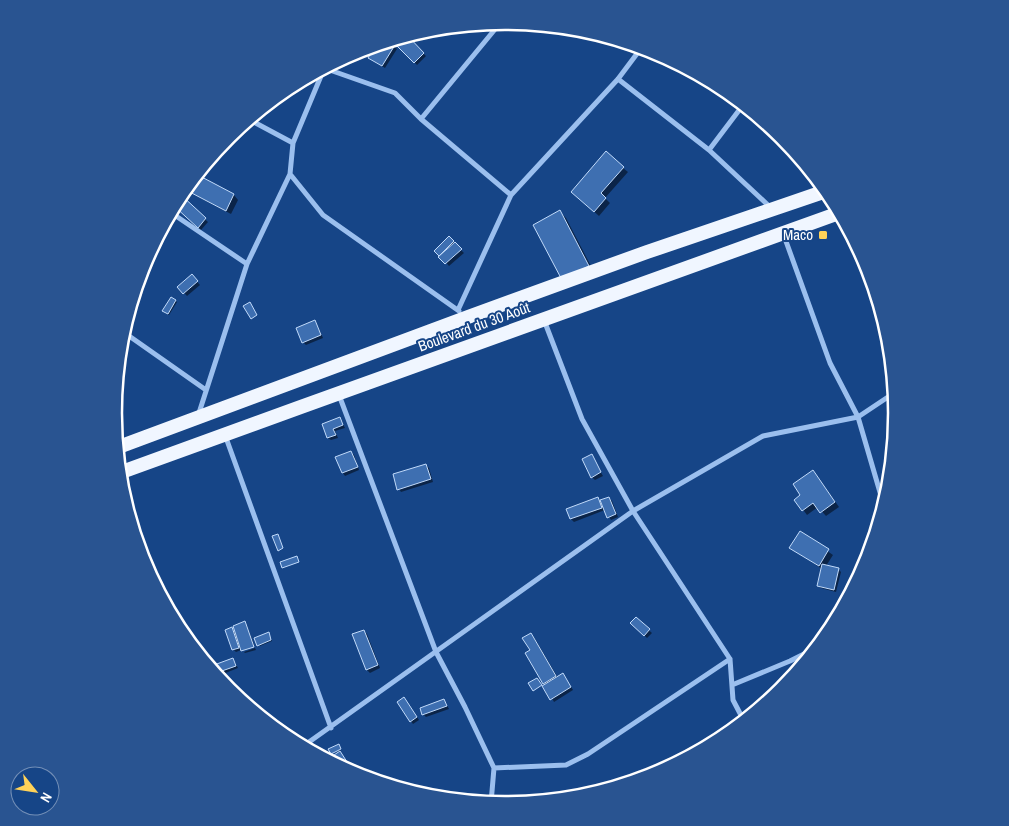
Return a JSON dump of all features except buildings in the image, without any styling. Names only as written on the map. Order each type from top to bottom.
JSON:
[{"type":"highway","name":"Boulevard du 30 Août","points":[[123,445],[463,313],[818,194]]},
{"type":"highway","name":"Boulevard du 30 Août","points":[[126,470],[338,392],[544,320],[832,215]]},
{"type":"street","points":[[421,120],[494,30]]},
{"type":"street","points":[[290,174],[323,215],[463,313],[511,195],[618,79],[638,54]]},
{"type":"street","points":[[333,70],[394,93],[421,120],[511,195]]},
{"type":"street","points":[[198,416],[247,264],[290,174],[293,143],[321,77]]},
{"type":"street","points":[[618,79],[709,150],[773,210]]},
{"type":"street","points":[[709,150],[739,110]]},
{"type":"street","points":[[255,123],[293,143]]},
{"type":"street","points":[[176,216],[247,264]]},
{"type":"street","points":[[782,233],[830,363],[858,417],[879,490]]},
{"type":"street","points":[[544,320],[582,419],[633,511],[730,659],[733,700],[741,715]]},
{"type":"street","points":[[129,337],[206,390]]},
{"type":"street","points":[[338,392],[436,652],[494,768],[492,796]]},
{"type":"street","points":[[309,742],[633,511],[763,436],[858,417],[887,397]]},
{"type":"street","points":[[225,434],[330,728]]},
{"type":"street","points":[[732,685],[799,657]]},
{"type":"street","points":[[494,768],[566,765],[578,760],[730,659]]},
{"type":"place","name":"Maco","points":[[823,235]]}]
